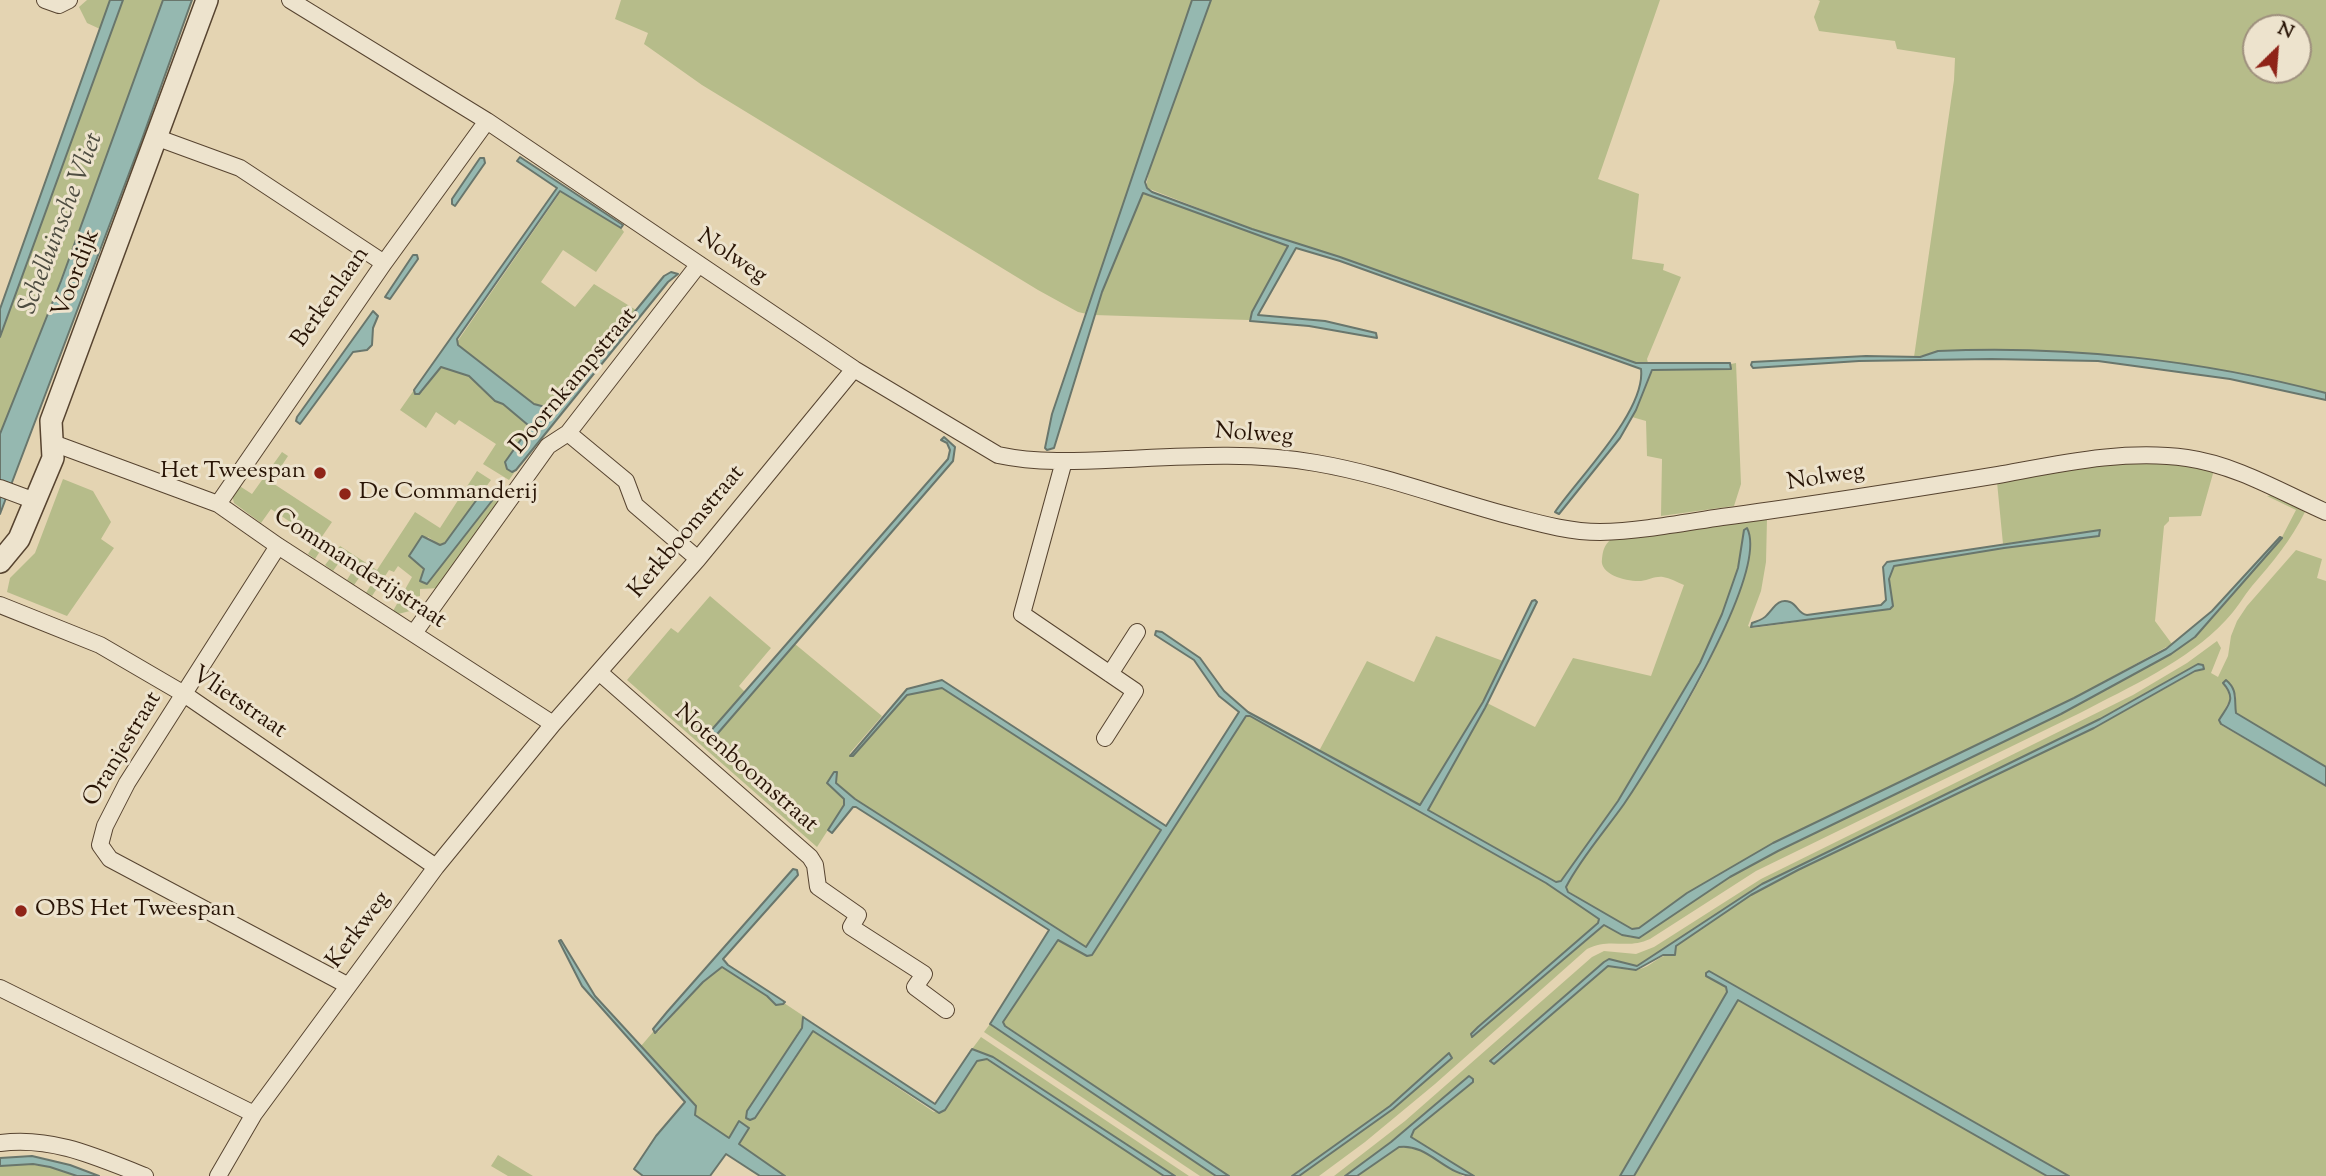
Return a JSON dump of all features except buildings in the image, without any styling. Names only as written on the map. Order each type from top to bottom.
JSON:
[{"type":"street","points":[[45,0],[59,5],[69,0]]},
{"type":"street","name":"Voordijk","points":[[0,562],[19,539],[53,458],[51,421],[207,0]]},
{"type":"street","name":"Nolweg","points":[[290,0],[486,121],[854,369],[998,455],[1019,460],[1064,461],[1220,454],[1315,463],[1539,523],[1568,530],[1597,532],[1838,501],[2074,462],[2155,456],[2189,458],[2226,468],[2326,512]]},
{"type":"street","name":"Berkenlaan","points":[[218,504],[384,262],[486,121]]},
{"type":"street","points":[[158,138],[240,168],[384,262]]},
{"type":"street","name":"Doornkampstraat","points":[[414,633],[548,446],[568,433],[699,264]]},
{"type":"street","name":"Kerkboomstraat","points":[[553,724],[698,559],[854,369]]},
{"type":"street","points":[[568,433],[626,481],[635,505],[698,559]]},
{"type":"street","name":"Commanderijstraat","points":[[53,443],[218,504],[278,546],[553,724]]},
{"type":"street","points":[[1064,461],[1022,614],[1135,691],[1105,738]]},
{"type":"street","points":[[7,490],[35,501]]},
{"type":"street","name":"Oranjestraat","points":[[278,546],[127,783],[105,826],[100,845],[110,859],[347,985]]},
{"type":"street","name":"Vlietstraat","points":[[0,605],[100,645],[184,694],[436,867]]},
{"type":"street","points":[[1110,674],[1137,632]]},
{"type":"street","name":"Notenboomstraat","points":[[598,672],[810,857],[815,865],[818,887],[858,915],[851,927],[924,974],[915,987],[946,1010]]},
{"type":"street","name":"Kerkweg","points":[[218,1176],[254,1114],[347,985],[436,867],[553,724]]},
{"type":"street","points":[[0,988],[254,1114]]},
{"type":"street","points":[[0,1143],[37,1141],[64,1146],[145,1176]]},
{"type":"green space","points":[[87,0],[110,0],[100,29],[87,23],[79,7]]},
{"type":"green space","points":[[123,0],[163,0],[61,281],[0,434],[0,337]]},
{"type":"green space","points":[[621,0],[1192,0],[1087,314],[1078,312],[1038,290],[702,85],[644,44],[648,33],[615,19]]},
{"type":"green space","points":[[1211,0],[1660,0],[1598,179],[1639,194],[1632,259],[1664,264],[1663,270],[1681,277],[1647,359],[1648,363],[1636,363],[1340,257],[1252,229],[1147,188],[1163,129]]},
{"type":"green space","points":[[1818,0],[2326,0],[2326,393],[2212,368],[2111,356],[1948,351],[1914,357],[1955,58],[1897,49],[1895,41],[1819,31],[1814,17],[1820,1]]},
{"type":"green space","points":[[562,190],[624,232],[596,272],[563,250],[541,282],[575,307],[594,284],[636,310],[561,402],[545,408],[534,404],[457,342]]},
{"type":"green space","points":[[1143,193],[1288,246],[1249,320],[1094,315],[1123,237]]},
{"type":"green space","points":[[1736,363],[1741,484],[1734,506],[1661,516],[1662,459],[1647,456],[1646,421],[1632,417],[1649,374],[1655,369],[1731,369],[1731,364]]},
{"type":"green space","points":[[441,367],[469,376],[495,401],[503,404],[528,425],[527,431],[506,460],[507,469],[516,470],[509,480],[483,464],[496,444],[459,420],[455,425],[436,412],[426,428],[400,410],[414,390],[414,393],[422,392]]},
{"type":"green space","points":[[282,452],[288,456],[271,482],[332,522],[321,538],[326,542],[315,559],[308,554],[317,540],[271,509],[261,523],[234,503],[232,495],[238,485],[252,494]]},
{"type":"green space","points":[[2131,463],[2180,465],[2214,470],[2201,516],[2169,517],[2164,526],[2155,621],[2172,644],[2074,698],[1773,843],[1687,893],[1639,928],[1624,926],[1566,888],[1578,866],[1642,777],[1704,672],[1723,634],[1737,596],[1747,561],[1749,530],[1744,530],[1738,568],[1722,614],[1700,663],[1618,801],[1564,879],[1556,882],[1428,811],[1487,703],[1535,727],[1573,658],[1651,676],[1684,585],[1663,577],[1635,581],[1610,573],[1602,565],[1602,559],[1604,548],[1611,539],[1767,519],[1766,562],[1761,591],[1748,626],[1753,628],[1890,609],[1889,574],[1894,566],[2099,536],[2100,530],[2003,544],[1997,482],[2053,471]]},
{"type":"green space","points":[[477,471],[491,480],[445,543],[440,545],[428,537],[410,557],[424,569],[427,584],[503,488],[509,492],[440,588],[420,589],[420,596],[415,597],[415,604],[410,605],[410,611],[398,614],[393,611],[412,577],[398,566],[394,572],[389,570],[372,596],[366,593],[375,578],[364,571],[354,585],[347,580],[356,565],[343,557],[333,571],[325,565],[340,546],[377,570],[415,512],[440,528]]},
{"type":"green space","points":[[63,479],[93,491],[111,522],[101,539],[114,548],[67,616],[7,592],[10,578],[35,553]]},
{"type":"green space","points":[[2273,495],[2305,512],[2294,532],[2233,612],[2194,649],[2157,673],[2080,713],[1756,871],[1650,939],[1633,944],[1604,944],[1587,949],[1435,1084],[1319,1176],[1299,1176],[1393,1109],[1452,1058],[1450,1054],[1390,1106],[1292,1176],[1229,1176],[1003,1024],[1058,940],[1092,955],[1246,716],[1250,715],[1546,883],[1599,919],[1598,923],[1478,1027],[1471,1034],[1472,1037],[1605,925],[1628,937],[1639,938],[1730,877],[1778,851],[2061,714],[2171,654],[2195,637],[2282,537],[2296,510],[2267,496]]},
{"type":"green space","points":[[2296,550],[2322,559],[2317,578],[2326,581],[2326,767],[2236,713],[2236,696],[2230,683],[2223,683],[2231,697],[2219,721],[2221,725],[2326,786],[2326,1176],[2069,1176],[1975,1122],[1706,976],[1726,987],[1727,992],[1620,1176],[1474,1176],[1411,1137],[1414,1130],[1466,1088],[1345,1176],[1334,1176],[1405,1121],[1592,957],[1604,951],[1636,954],[1654,947],[1761,879],[2133,695],[2187,663],[2217,641],[2221,648],[2211,673],[2218,677],[2228,656],[2237,621]],"holes":[[[2198,664],[2200,669],[2094,728],[1751,895],[1676,946],[1675,955],[1662,957],[1639,969],[1608,966],[1490,1059],[1608,959],[1637,966],[1762,884],[2100,719]]]},
{"type":"green space","points":[[710,596],[771,648],[739,686],[745,692],[706,737],[712,740],[795,644],[882,716],[850,753],[851,757],[907,695],[942,688],[1159,828],[1162,832],[1088,946],[1083,946],[855,799],[836,783],[837,772],[834,772],[827,783],[844,799],[844,805],[817,847],[627,680],[671,628],[678,633]]},
{"type":"green space","points":[[1436,636],[1503,661],[1483,702],[1420,805],[1319,751],[1367,661],[1414,682]]},
{"type":"green space","points":[[722,967],[767,996],[776,1005],[784,1003],[805,1017],[802,1027],[746,1115],[750,1120],[755,1117],[813,1031],[934,1112],[945,1109],[977,1061],[987,1059],[1164,1176],[785,1176],[738,1144],[749,1128],[740,1122],[730,1138],[696,1117],[696,1106],[641,1046],[653,1032],[658,1032],[703,981]]},
{"type":"green space","points":[[1738,1000],[1741,1001],[2047,1176],[1634,1176]]},
{"type":"green space","points":[[990,1024],[1216,1176],[1200,1176],[984,1032]]},
{"type":"green space","points":[[981,1037],[1189,1176],[1175,1176],[1005,1064],[972,1049]]},
{"type":"green space","points":[[1404,1146],[1427,1153],[1463,1176],[1357,1176]]},
{"type":"green space","points":[[498,1155],[533,1176],[508,1176],[491,1166]]},
{"type":"green space","points":[[17,1163],[50,1167],[77,1176],[0,1176],[0,1166]]},
{"type":"water","points":[[110,0],[123,0],[0,337],[0,309]]},
{"type":"water","points":[[163,0],[192,0],[0,514],[0,434],[61,281]]},
{"type":"water","points":[[1192,0],[1211,0],[1145,182],[1152,192],[1636,363],[1730,363],[1731,369],[1652,370],[1636,410],[1620,438],[1559,514],[1555,512],[1609,443],[1633,404],[1640,386],[1641,369],[1340,261],[1296,248],[1258,315],[1325,321],[1376,333],[1377,338],[1309,326],[1250,321],[1252,312],[1288,246],[1143,193],[1102,292],[1054,448],[1047,450],[1045,448],[1052,414]]},
{"type":"water","points":[[520,157],[623,225],[621,228],[560,191],[457,339],[458,345],[534,404],[549,408],[561,402],[664,276],[671,272],[678,274],[668,282],[512,472],[507,469],[505,462],[527,431],[528,425],[503,404],[495,401],[469,376],[441,367],[419,394],[415,394],[414,390],[557,188],[517,161]]},
{"type":"water","points":[[480,158],[484,158],[485,163],[455,206],[452,199]]},
{"type":"water","points":[[413,255],[417,255],[418,259],[390,299],[385,297]]},
{"type":"water","points":[[373,311],[378,316],[373,328],[372,345],[367,350],[353,352],[300,424],[296,421],[297,417]]},
{"type":"water","points":[[2035,350],[2134,357],[2279,381],[2326,393],[2326,400],[2230,379],[2098,361],[1991,359],[1859,361],[1753,368],[1751,365],[1752,362],[1866,356],[1920,357],[1938,351]]},
{"type":"water","points":[[944,437],[955,447],[953,461],[712,740],[707,739],[708,734],[948,459],[950,450],[947,443],[941,440]]},
{"type":"water","points":[[486,487],[495,497],[427,584],[420,581],[424,569],[409,556],[422,536],[440,545],[445,543]]},
{"type":"water","points":[[1747,528],[1750,551],[1742,584],[1705,667],[1639,782],[1566,887],[1568,892],[1632,929],[1639,928],[1687,893],[1773,843],[2074,698],[2166,649],[2212,611],[2280,537],[2282,538],[2195,637],[2171,654],[2061,714],[1778,851],[1730,877],[1639,938],[1622,935],[1604,925],[1472,1037],[1471,1034],[1478,1027],[1598,923],[1599,919],[1546,883],[1246,716],[1092,955],[1087,956],[1058,940],[1003,1022],[1005,1026],[1229,1176],[1216,1176],[990,1024],[1049,930],[856,807],[853,807],[832,833],[828,830],[844,805],[844,799],[827,783],[834,772],[837,772],[836,783],[855,799],[1086,947],[1161,830],[942,688],[907,695],[853,756],[850,756],[907,689],[942,680],[1166,826],[1239,712],[1219,696],[1194,660],[1155,635],[1156,631],[1162,632],[1200,658],[1224,691],[1248,712],[1420,805],[1483,702],[1532,601],[1535,600],[1537,602],[1485,708],[1428,810],[1556,882],[1561,881],[1618,801],[1700,663],[1722,614],[1738,568],[1744,530]]},
{"type":"water","points":[[2100,530],[2099,536],[1894,566],[1889,579],[1893,606],[1890,609],[1751,627],[1752,623],[1764,618],[1782,601],[1793,603],[1807,615],[1881,605],[1886,600],[1883,567],[1887,562]]},
{"type":"water","points":[[2198,664],[2203,665],[2204,669],[2195,671],[2094,728],[1751,895],[1676,946],[1675,955],[1663,955],[1636,970],[1608,966],[1494,1064],[1490,1061],[1609,959],[1637,966],[1762,884],[2100,719]]},
{"type":"water","points":[[2226,680],[2234,691],[2236,713],[2326,767],[2326,786],[2221,724],[2219,720],[2230,698],[2230,693],[2223,683]]},
{"type":"water","points":[[793,869],[797,870],[798,875],[723,959],[785,1002],[776,1005],[767,996],[722,967],[703,982],[655,1033],[653,1029],[667,1012]]},
{"type":"water","points":[[561,940],[595,996],[696,1106],[695,1115],[729,1138],[739,1121],[749,1128],[739,1144],[785,1176],[760,1176],[726,1154],[710,1176],[643,1176],[634,1169],[656,1136],[685,1102],[582,986],[559,941]]},
{"type":"water","points":[[1709,971],[2069,1176],[2047,1176],[1738,1000],[1634,1176],[1620,1176],[1727,992],[1726,987],[1706,976]]},
{"type":"water","points":[[803,1017],[935,1104],[972,1049],[993,1057],[1175,1176],[1164,1176],[987,1059],[977,1061],[945,1110],[939,1113],[813,1031],[755,1118],[746,1118],[747,1111],[802,1028]]},
{"type":"water","points":[[1449,1053],[1452,1058],[1393,1109],[1299,1176],[1292,1176],[1390,1106]]},
{"type":"water","points":[[1469,1076],[1473,1082],[1414,1130],[1411,1137],[1474,1176],[1455,1171],[1419,1150],[1399,1147],[1357,1176],[1345,1176],[1391,1142]]},
{"type":"water","points":[[32,1156],[70,1165],[99,1176],[77,1176],[33,1164],[0,1166],[0,1158]]},
{"type":"place","name":"Het Tweespan","points":[[320,473]]},
{"type":"place","name":"De Commanderij","points":[[345,494]]},
{"type":"place","name":"OBS Het Tweespan","points":[[21,911]]},
{"type":"water label","name":"Schelluinsche Vliet","points":[[63,224]]}]
